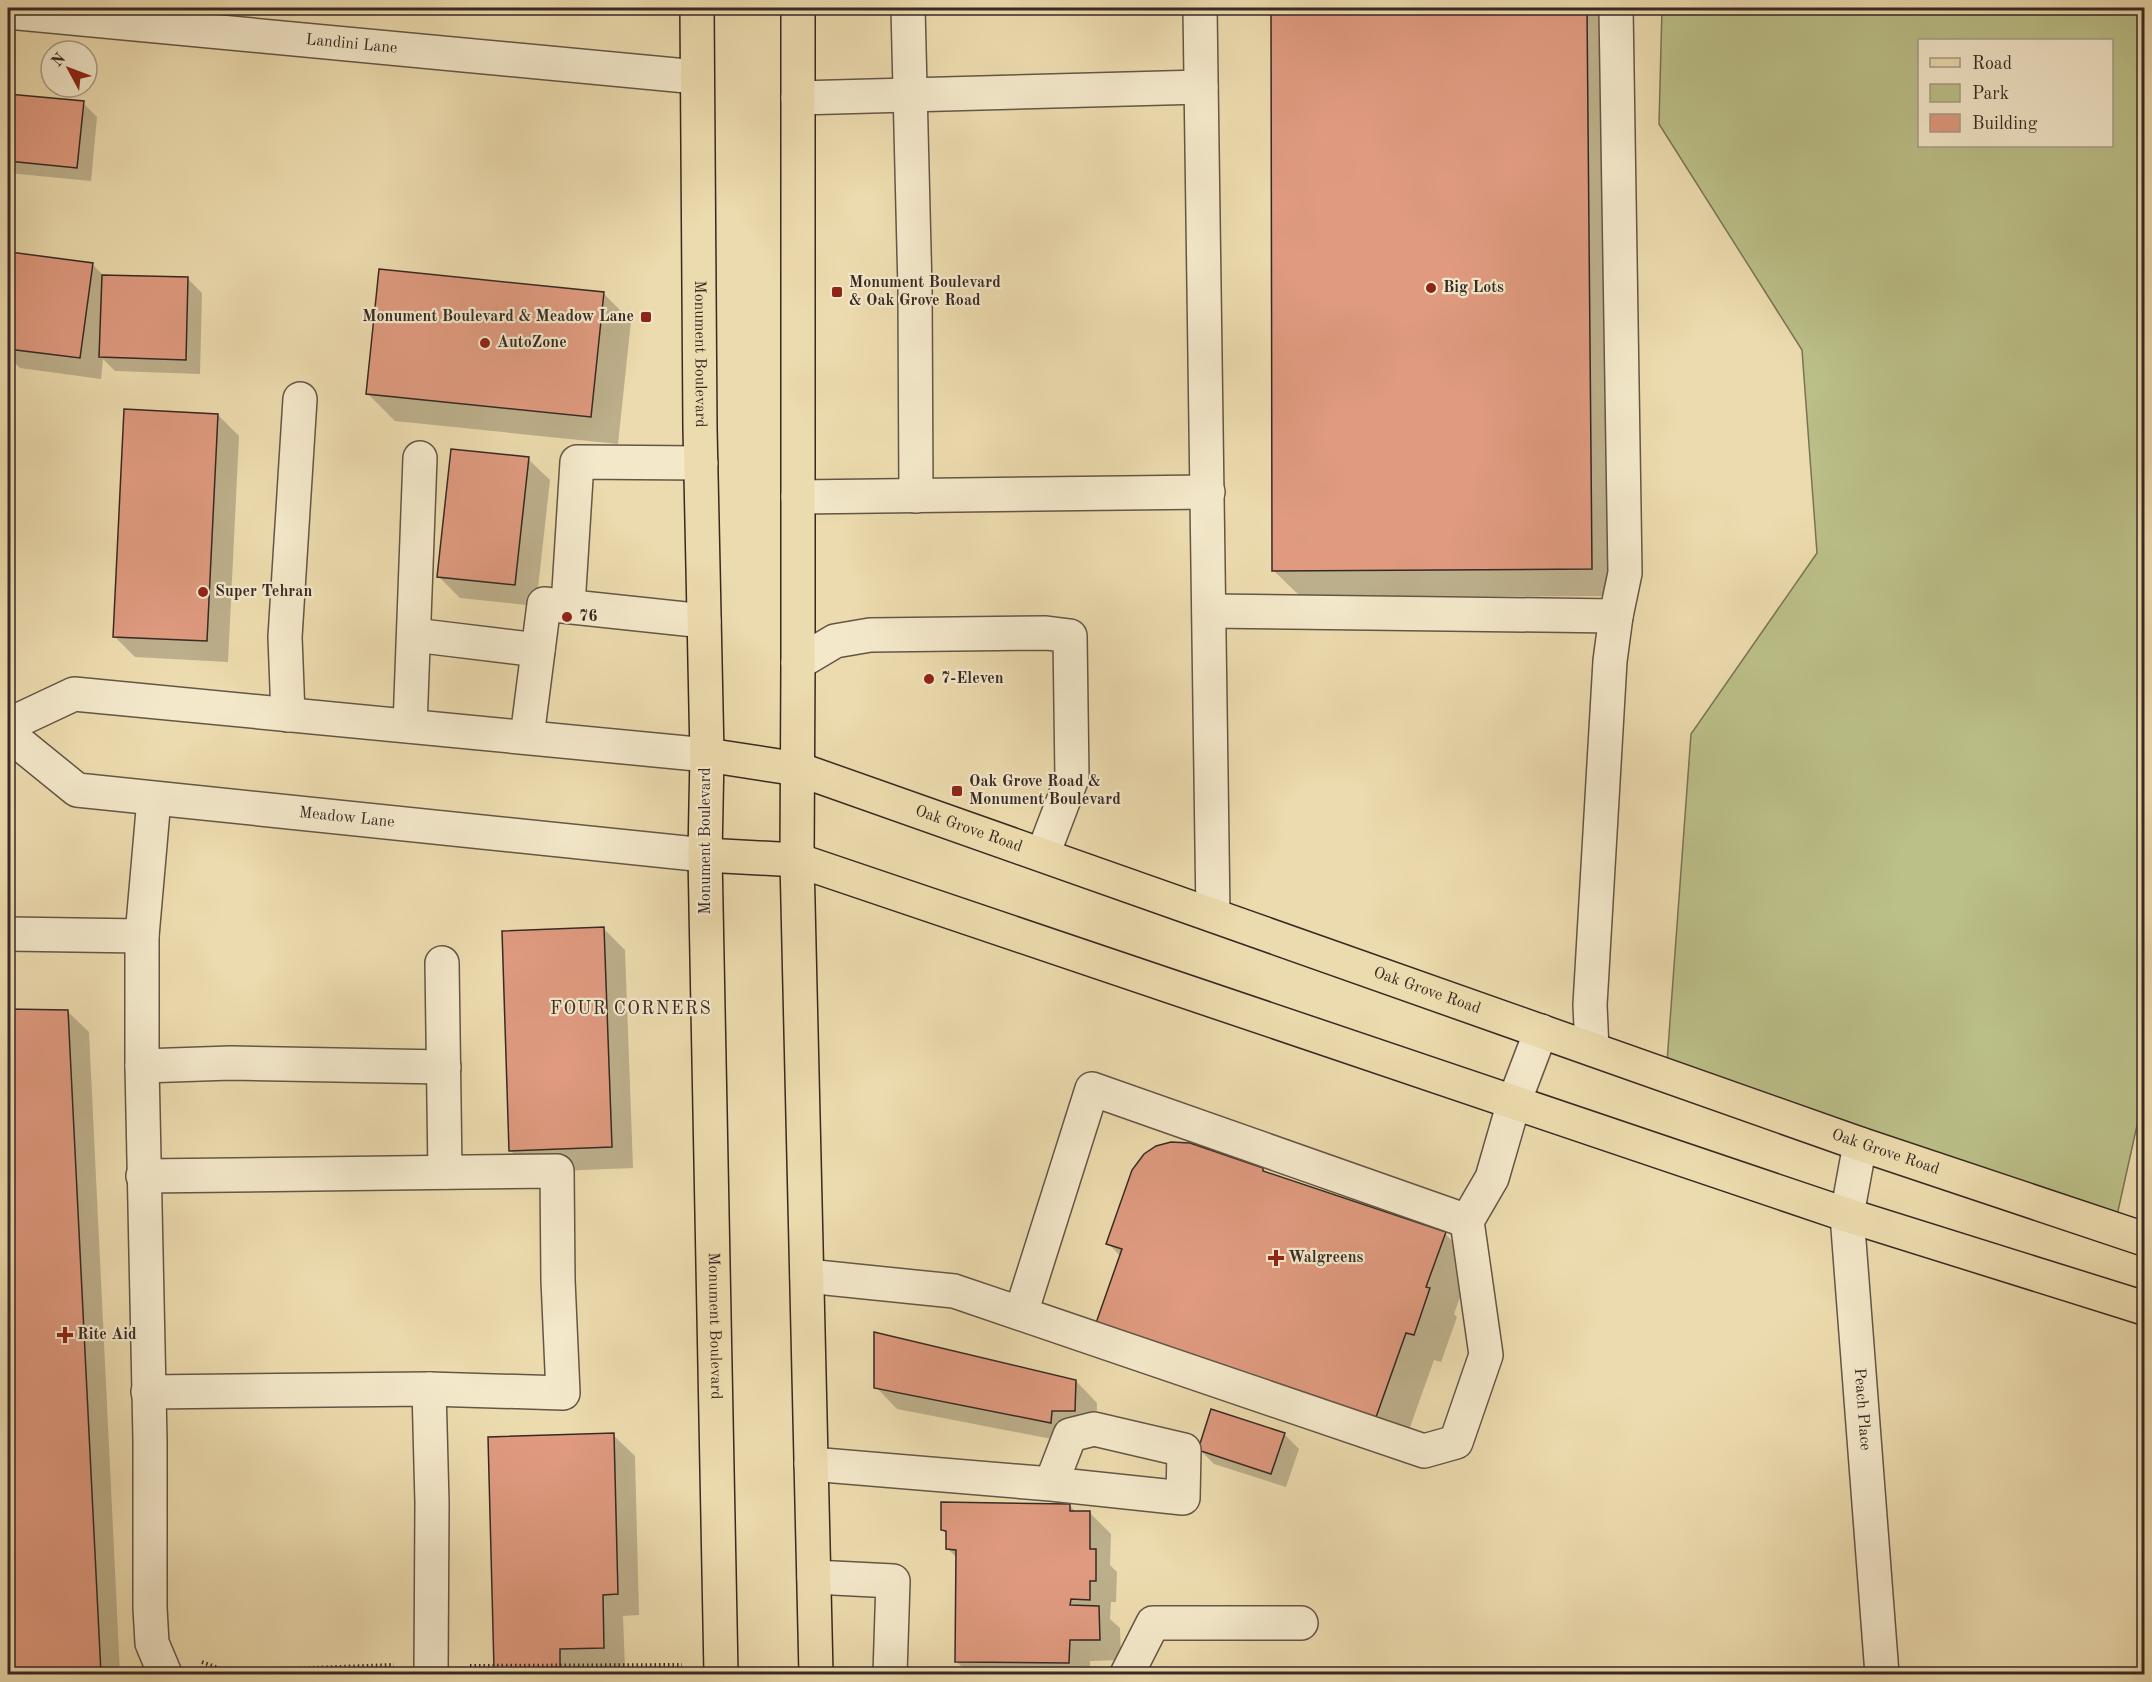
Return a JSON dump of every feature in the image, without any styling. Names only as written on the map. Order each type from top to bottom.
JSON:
[{"type":"main road","name":"Monument Boulevard","points":[[697,8],[701,463],[707,755],[705,855],[721,1674]]},
{"type":"main road","points":[[798,8],[796,860],[816,1674]]},
{"type":"main road","name":"Oak Grove Road","points":[[707,755],[798,769],[1860,1144],[2145,1239]]},
{"type":"main road","points":[[705,855],[796,860],[1847,1215],[2145,1308]]},
{"type":"street","points":[[908,8],[916,495]]},
{"type":"street","points":[[1200,8],[1213,915]]},
{"type":"street","points":[[1592,1049],[1590,1005],[1610,661],[1625,573],[1616,8]]},
{"type":"street","name":"Landini Lane","points":[[8,12],[697,76]]},
{"type":"street","points":[[798,98],[1201,87]]},
{"type":"street","points":[[288,715],[285,637],[300,399]]},
{"type":"street","points":[[410,726],[420,458]]},
{"type":"street","points":[[568,606],[577,462],[701,463]]},
{"type":"street","points":[[798,496],[1208,492]]},
{"type":"street","points":[[527,737],[544,604],[704,621]]},
{"type":"street","points":[[1209,611],[1617,616]]},
{"type":"street","points":[[798,663],[835,641],[870,635],[1046,633],[1070,636],[1072,778],[1043,854]]},
{"type":"street","points":[[414,635],[538,650]]},
{"type":"street","points":[[8,725],[74,694],[707,755]]},
{"type":"street","name":"Meadow Lane","points":[[8,734],[77,790],[705,855]]},
{"type":"street","points":[[154,798],[142,936],[143,1176],[150,1608],[152,1643],[165,1674]]},
{"type":"street","points":[[8,934],[142,936]]},
{"type":"street","points":[[442,963],[445,1172]]},
{"type":"street","points":[[807,1276],[954,1291],[1424,1451],[1456,1442],[1486,1354],[1467,1221],[1492,1178],[1514,1102],[1541,1031]]},
{"type":"street","points":[[142,1066],[231,1063],[444,1067]]},
{"type":"street","points":[[1021,1313],[1092,1089],[1467,1221]]},
{"type":"street","name":"Peach Place","points":[[1860,1144],[1847,1215],[1882,1674]]},
{"type":"street","points":[[143,1176],[557,1171],[558,1280],[564,1393],[429,1389],[148,1392]]},
{"type":"street","points":[[429,1389],[432,1503],[431,1674]]},
{"type":"street","points":[[811,1464],[1051,1484]]},
{"type":"street","points":[[814,1577],[893,1581],[890,1674]]},
{"type":"street","points":[[1127,1674],[1153,1623],[1301,1623]]},
{"type":"green space","points":[[1662,8],[2144,8],[2144,1094],[2114,1229],[1666,1076],[1691,734],[1817,553],[1802,350],[1659,124]]},
{"type":"building","name":"Big Lots","points":[[1271,8],[1587,8],[1592,569],[1272,571]]},
{"type":"building","points":[[8,94],[39,97],[39,99],[84,101],[77,168],[8,161]]},
{"type":"building","points":[[10,252],[93,263],[80,358],[8,349]]},
{"type":"building","name":"AutoZone","points":[[379,269],[604,292],[591,417],[366,394]]},
{"type":"building","points":[[102,275],[188,277],[186,360],[99,357]]},
{"type":"building","points":[[124,409],[218,414],[207,641],[113,637]]},
{"type":"building","points":[[451,449],[529,457],[515,585],[437,577]]},
{"type":"building","points":[[604,927],[612,1147],[509,1151],[502,931]]},
{"type":"building","points":[[8,1009],[68,1010],[101,1674],[8,1674]]},
{"type":"building","points":[[1171,1142],[1190,1143],[1263,1168],[1263,1171],[1446,1232],[1426,1287],[1430,1288],[1414,1335],[1406,1333],[1375,1420],[1096,1323],[1122,1249],[1106,1244],[1132,1170],[1144,1154],[1156,1146]]},
{"type":"building","points":[[874,1332],[1076,1380],[1075,1411],[1052,1411],[1051,1423],[874,1388]]},
{"type":"building","points":[[1211,1409],[1285,1433],[1271,1474],[1198,1450]]},
{"type":"building","points":[[614,1433],[618,1594],[603,1595],[604,1648],[560,1649],[560,1667],[494,1669],[488,1437]]},
{"type":"building","points":[[941,1502],[1070,1504],[1070,1511],[1090,1511],[1090,1549],[1096,1549],[1096,1581],[1090,1581],[1090,1600],[1071,1599],[1070,1605],[1099,1606],[1100,1640],[1070,1640],[1069,1663],[955,1662],[956,1550],[946,1549],[946,1531],[941,1530]]},
{"type":"place","name":"Big Lots","points":[[1431,288]]},
{"type":"place","name":"Monument Boulevard & Oak Grove Road","points":[[837,292]]},
{"type":"place","name":"Monument Boulevard & Meadow Lane","points":[[646,317]]},
{"type":"place","name":"AutoZone","points":[[485,343]]},
{"type":"place","name":"Super Tehran","points":[[203,592]]},
{"type":"place","name":"76","points":[[567,617]]},
{"type":"place","name":"7-Eleven","points":[[929,679]]},
{"type":"place","name":"Oak Grove Road & Monument Boulevard","points":[[957,791]]},
{"type":"place","name":"Walgreens","points":[[1276,1258]]},
{"type":"place","name":"Rite Aid","points":[[65,1335]]},
{"type":"district","name":"FOUR CORNERS","points":[[631,1009]]}]
